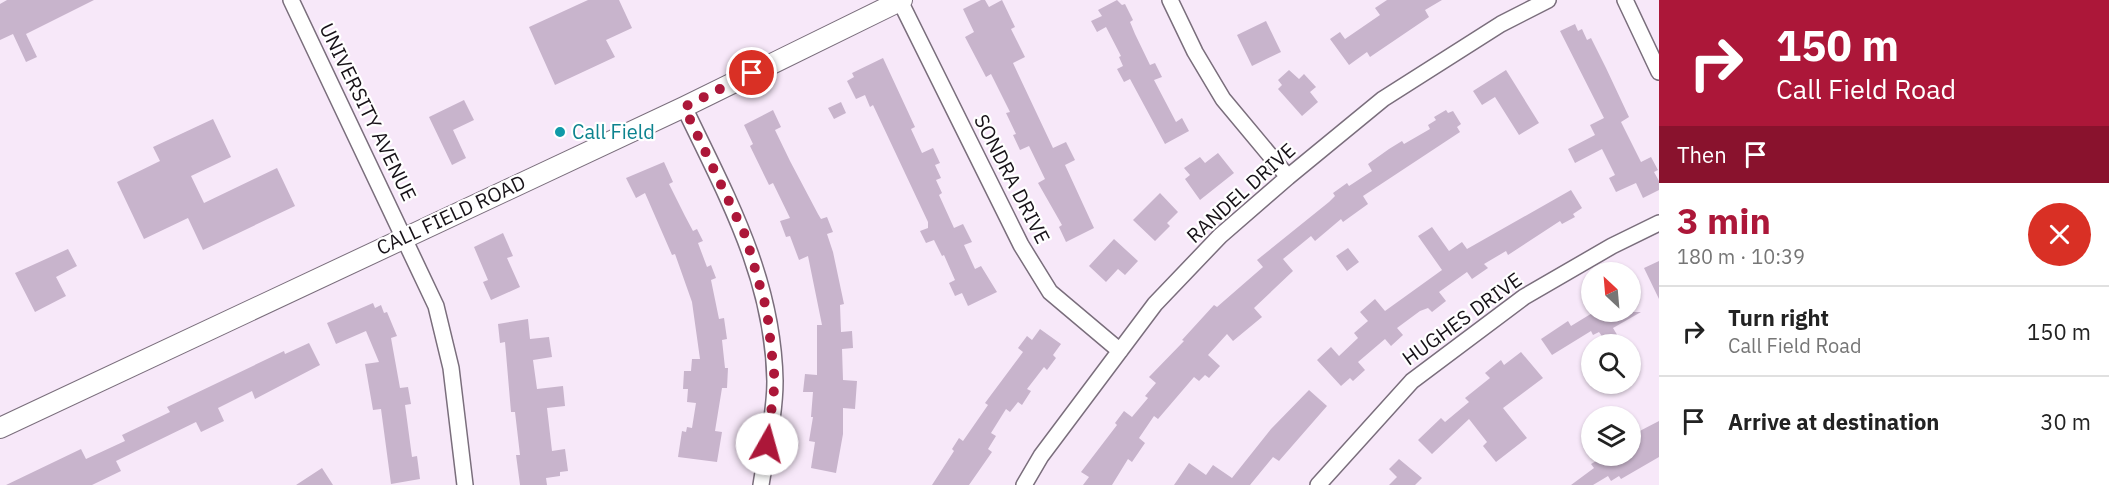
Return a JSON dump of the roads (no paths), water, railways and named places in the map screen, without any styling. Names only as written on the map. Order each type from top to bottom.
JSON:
[{"type":"main road","name":"CALL FIELD ROAD","points":[[0,428],[684,107],[901,0]]},
{"type":"street","name":"UNIVERSITY AVENUE","points":[[291,0],[436,306],[451,368],[465,485]]},
{"type":"street","name":"SONDRA DRIVE","points":[[901,0],[1021,245],[1050,292],[1120,351]]},
{"type":"street","points":[[1170,0],[1195,52],[1223,99],[1288,177]]},
{"type":"street","name":"RANDEL DRIVE","points":[[1024,485],[1041,456],[1155,304],[1196,262],[1288,177],[1383,99],[1501,24],[1548,0]]},
{"type":"street","points":[[1625,0],[1659,72]]},
{"type":"street","points":[[684,107],[746,237],[767,311],[775,382],[761,485]]},
{"type":"street","name":"HUGHES DRIVE","points":[[1318,485],[1412,381],[1524,297],[1612,246],[1659,223]]},
{"type":"place","name":"Call Field","points":[[560,132]]}]
